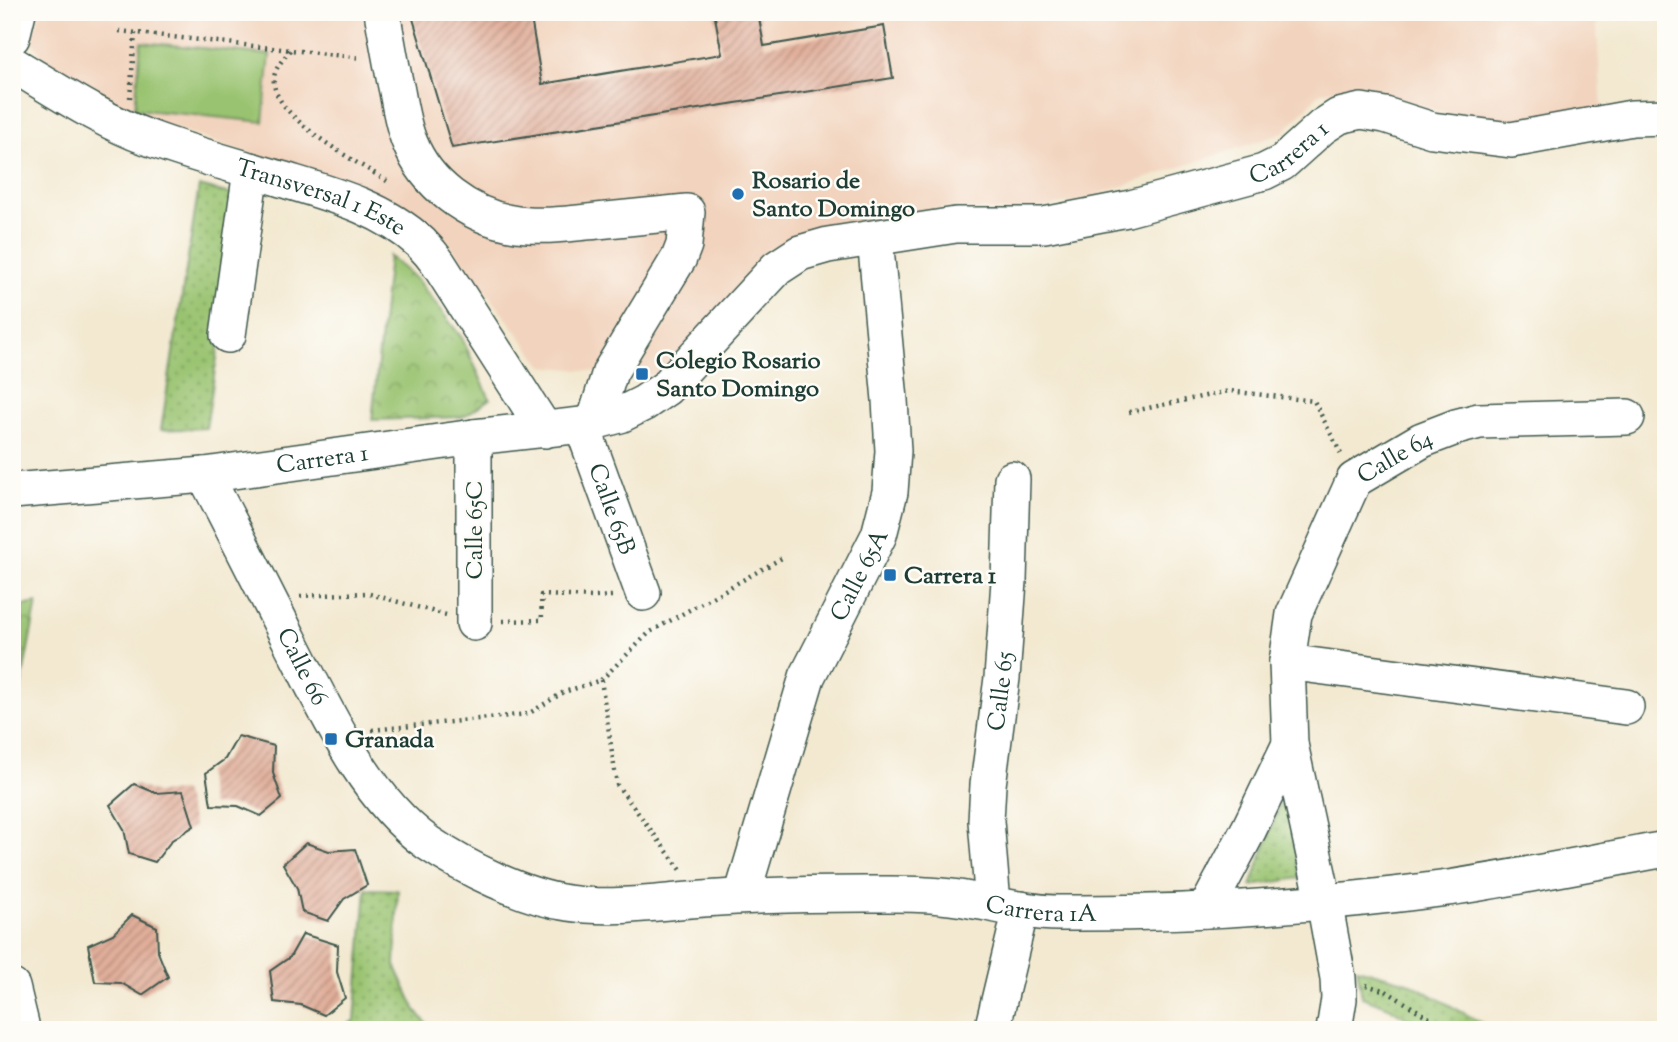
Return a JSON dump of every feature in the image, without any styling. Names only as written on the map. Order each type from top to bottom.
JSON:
[{"type":"street","points":[[12,37],[18,12]]},
{"type":"street","points":[[382,12],[401,114],[410,143],[421,165],[448,194],[476,212],[495,219],[538,225],[687,212],[685,236],[679,258],[610,372],[588,424]]},
{"type":"street","name":"Transversal 1 Este","points":[[12,64],[101,116],[135,132],[339,197],[386,218],[422,244],[438,263],[545,430]]},
{"type":"street","name":"Carrera 1","points":[[12,491],[205,475],[588,424],[620,415],[666,388],[776,268],[800,253],[818,247],[956,225],[1044,225],[1127,209],[1264,172],[1282,163],[1322,127],[1339,116],[1361,111],[1385,114],[1432,130],[1511,141],[1632,118],[1666,117]]},
{"type":"street","points":[[228,335],[251,170]]},
{"type":"street","name":"Calle 65A","points":[[742,897],[807,677],[879,535],[890,492],[893,452],[890,400],[875,238]]},
{"type":"street","name":"Calle 64","points":[[1335,1030],[1339,999],[1338,978],[1290,744],[1287,662],[1294,614],[1354,480],[1422,440],[1479,421],[1627,417]]},
{"type":"street","name":"Calle 65B","points":[[588,424],[643,593]]},
{"type":"street","name":"Calle 65C","points":[[474,438],[474,623]]},
{"type":"street","name":"Calle 66","points":[[205,475],[324,708],[363,774],[382,799],[427,842]]},
{"type":"street","name":"Calle 65","points":[[992,1030],[1007,907],[986,821],[1002,678],[1009,581],[1012,479]]},
{"type":"street","points":[[1287,662],[1626,707]]},
{"type":"street","name":"Calle 64","points":[[1206,910],[1290,744]]},
{"type":"street","name":"Carrera 1A","points":[[427,842],[500,882],[565,903],[603,906],[817,894],[942,896],[1062,914],[1206,910],[1324,901],[1450,887],[1666,849]]},
{"type":"street","points":[[12,987],[21,1030]]},
{"type":"path","points":[[119,31],[391,62]]},
{"type":"path","points":[[130,99],[135,33]]},
{"type":"path","points":[[290,50],[277,67],[274,78],[283,106],[310,131],[391,183]]},
{"type":"path","points":[[1129,412],[1229,391],[1314,401],[1354,480]]},
{"type":"path","points":[[340,734],[528,713],[564,692],[601,680],[650,632],[782,558]]},
{"type":"path","points":[[601,680],[618,785],[704,899]]},
{"type":"path","points":[[1338,978],[1386,991],[1449,1030]]},
{"type":"shaded area","name":"Rosario de Santo Domingo","points":[[40,12],[1596,12],[1602,110],[1494,126],[1456,117],[1358,85],[1321,92],[1283,133],[1075,202],[1020,212],[942,208],[803,237],[767,250],[664,375],[596,372],[543,366],[447,241],[400,204],[354,185],[228,147],[130,112],[47,64],[32,41]]},
{"type":"green space","points":[[141,42],[270,55],[263,122],[135,109]]},
{"type":"green space","points":[[199,186],[242,197],[206,428],[161,430]]},
{"type":"green space","points":[[389,256],[417,280],[462,338],[490,399],[463,417],[372,420]]},
{"type":"green space","points":[[37,603],[12,732],[12,608]]},
{"type":"green space","points":[[1284,793],[1300,878],[1251,886]]},
{"type":"green space","points":[[366,889],[398,890],[395,965],[415,1009],[432,1030],[338,1030],[355,1020]]},
{"type":"green space","points":[[1357,968],[1408,982],[1494,1030],[1424,1030],[1389,1007],[1362,997]]},
{"type":"building","points":[[411,12],[530,12],[542,84],[722,54],[714,12],[758,12],[764,46],[884,26],[893,78],[452,148]]},
{"type":"building","points":[[238,736],[274,746],[273,773],[282,799],[261,816],[238,806],[211,805],[206,773],[225,759]]},
{"type":"building","points":[[134,784],[156,793],[183,791],[194,826],[172,840],[155,862],[129,854],[124,829],[110,805]]},
{"type":"building","points":[[306,843],[329,851],[355,849],[367,885],[344,899],[328,921],[302,912],[297,888],[283,864]]},
{"type":"building","points":[[132,915],[157,927],[158,952],[168,977],[142,995],[121,983],[95,982],[88,945],[113,934]]},
{"type":"building","points":[[303,934],[338,945],[337,972],[345,998],[324,1015],[301,1005],[274,1002],[270,971],[290,957]]},
{"type":"place","name":"Rosario de Santo Domingo","points":[[738,194]]},
{"type":"place","name":"Colegio Rosario Santo Domingo","points":[[642,374]]},
{"type":"place","name":"Carrera 1","points":[[890,575]]},
{"type":"place","name":"Granada","points":[[331,739]]}]
